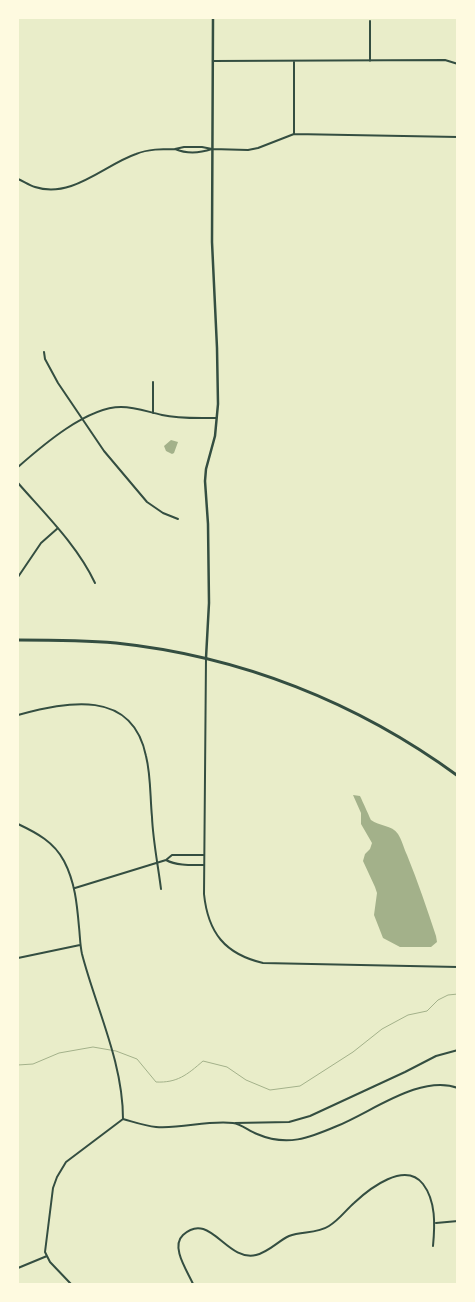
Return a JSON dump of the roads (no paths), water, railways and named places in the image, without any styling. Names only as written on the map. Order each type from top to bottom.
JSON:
[{"type":"main road","points":[[18,640],[114,643],[168,650],[206,658],[286,682],[340,705],[405,740],[458,776]]},
{"type":"street","points":[[213,18],[212,242],[218,404],[215,436],[206,469],[205,481],[208,524],[209,604],[206,658],[204,855],[206,906],[212,927],[226,946],[244,958],[263,963],[281,965],[458,967]]},
{"type":"street","points":[[370,21],[370,61]]},
{"type":"street","points":[[213,60],[445,60],[458,64]]},
{"type":"street","points":[[294,61],[294,134]]},
{"type":"street","points":[[18,178],[34,187],[44,189],[59,188],[78,184],[135,154],[184,147],[248,150],[294,134],[458,137]]},
{"type":"street","points":[[175,149],[183,152],[202,152],[212,149]]},
{"type":"street","points":[[44,352],[45,359],[58,383],[104,451],[147,502],[163,513],[178,519]]},
{"type":"street","points":[[153,412],[154,382]]},
{"type":"street","points":[[18,467],[41,447],[82,419],[92,413],[112,408],[128,408],[180,417],[216,418]]},
{"type":"street","points":[[18,483],[58,528],[87,565],[95,582]]},
{"type":"street","points":[[18,577],[41,543],[58,528]]},
{"type":"street","points":[[18,715],[65,704],[92,704],[118,712],[131,724],[143,744],[146,756],[161,889]]},
{"type":"street","points":[[18,824],[38,833],[54,848],[64,861],[75,888],[80,945],[112,1052],[122,1093],[123,1119]]},
{"type":"street","points":[[75,888],[166,860],[172,855],[204,855]]},
{"type":"street","points":[[166,860],[179,864],[204,865]]},
{"type":"street","points":[[18,958],[80,945]]},
{"type":"street","points":[[71,1284],[50,1262],[45,1252],[51,1195],[61,1168],[71,1157],[123,1119],[157,1127],[201,1123],[289,1122],[310,1116],[436,1056],[458,1050]]},
{"type":"street","points":[[235,1123],[257,1134],[274,1139],[298,1140],[338,1126],[423,1086],[439,1084],[458,1088]]},
{"type":"street","points":[[193,1284],[179,1250],[180,1239],[184,1234],[203,1229],[210,1231],[229,1248],[238,1253],[255,1255],[264,1252],[290,1236],[329,1227],[364,1194],[394,1177],[406,1174],[412,1175],[421,1182],[430,1198],[436,1222],[433,1246]]},
{"type":"street","points":[[436,1222],[458,1221]]},
{"type":"street","points":[[18,1268],[47,1256]]},
{"type":"waterway","points":[[18,1065],[33,1064],[59,1053],[93,1047],[116,1051],[137,1059],[156,1082],[170,1081],[181,1077],[203,1061],[227,1067],[246,1080],[270,1090],[300,1086],[353,1052],[382,1029],[408,1015],[427,1011],[438,1000],[448,995],[458,994]]}]
